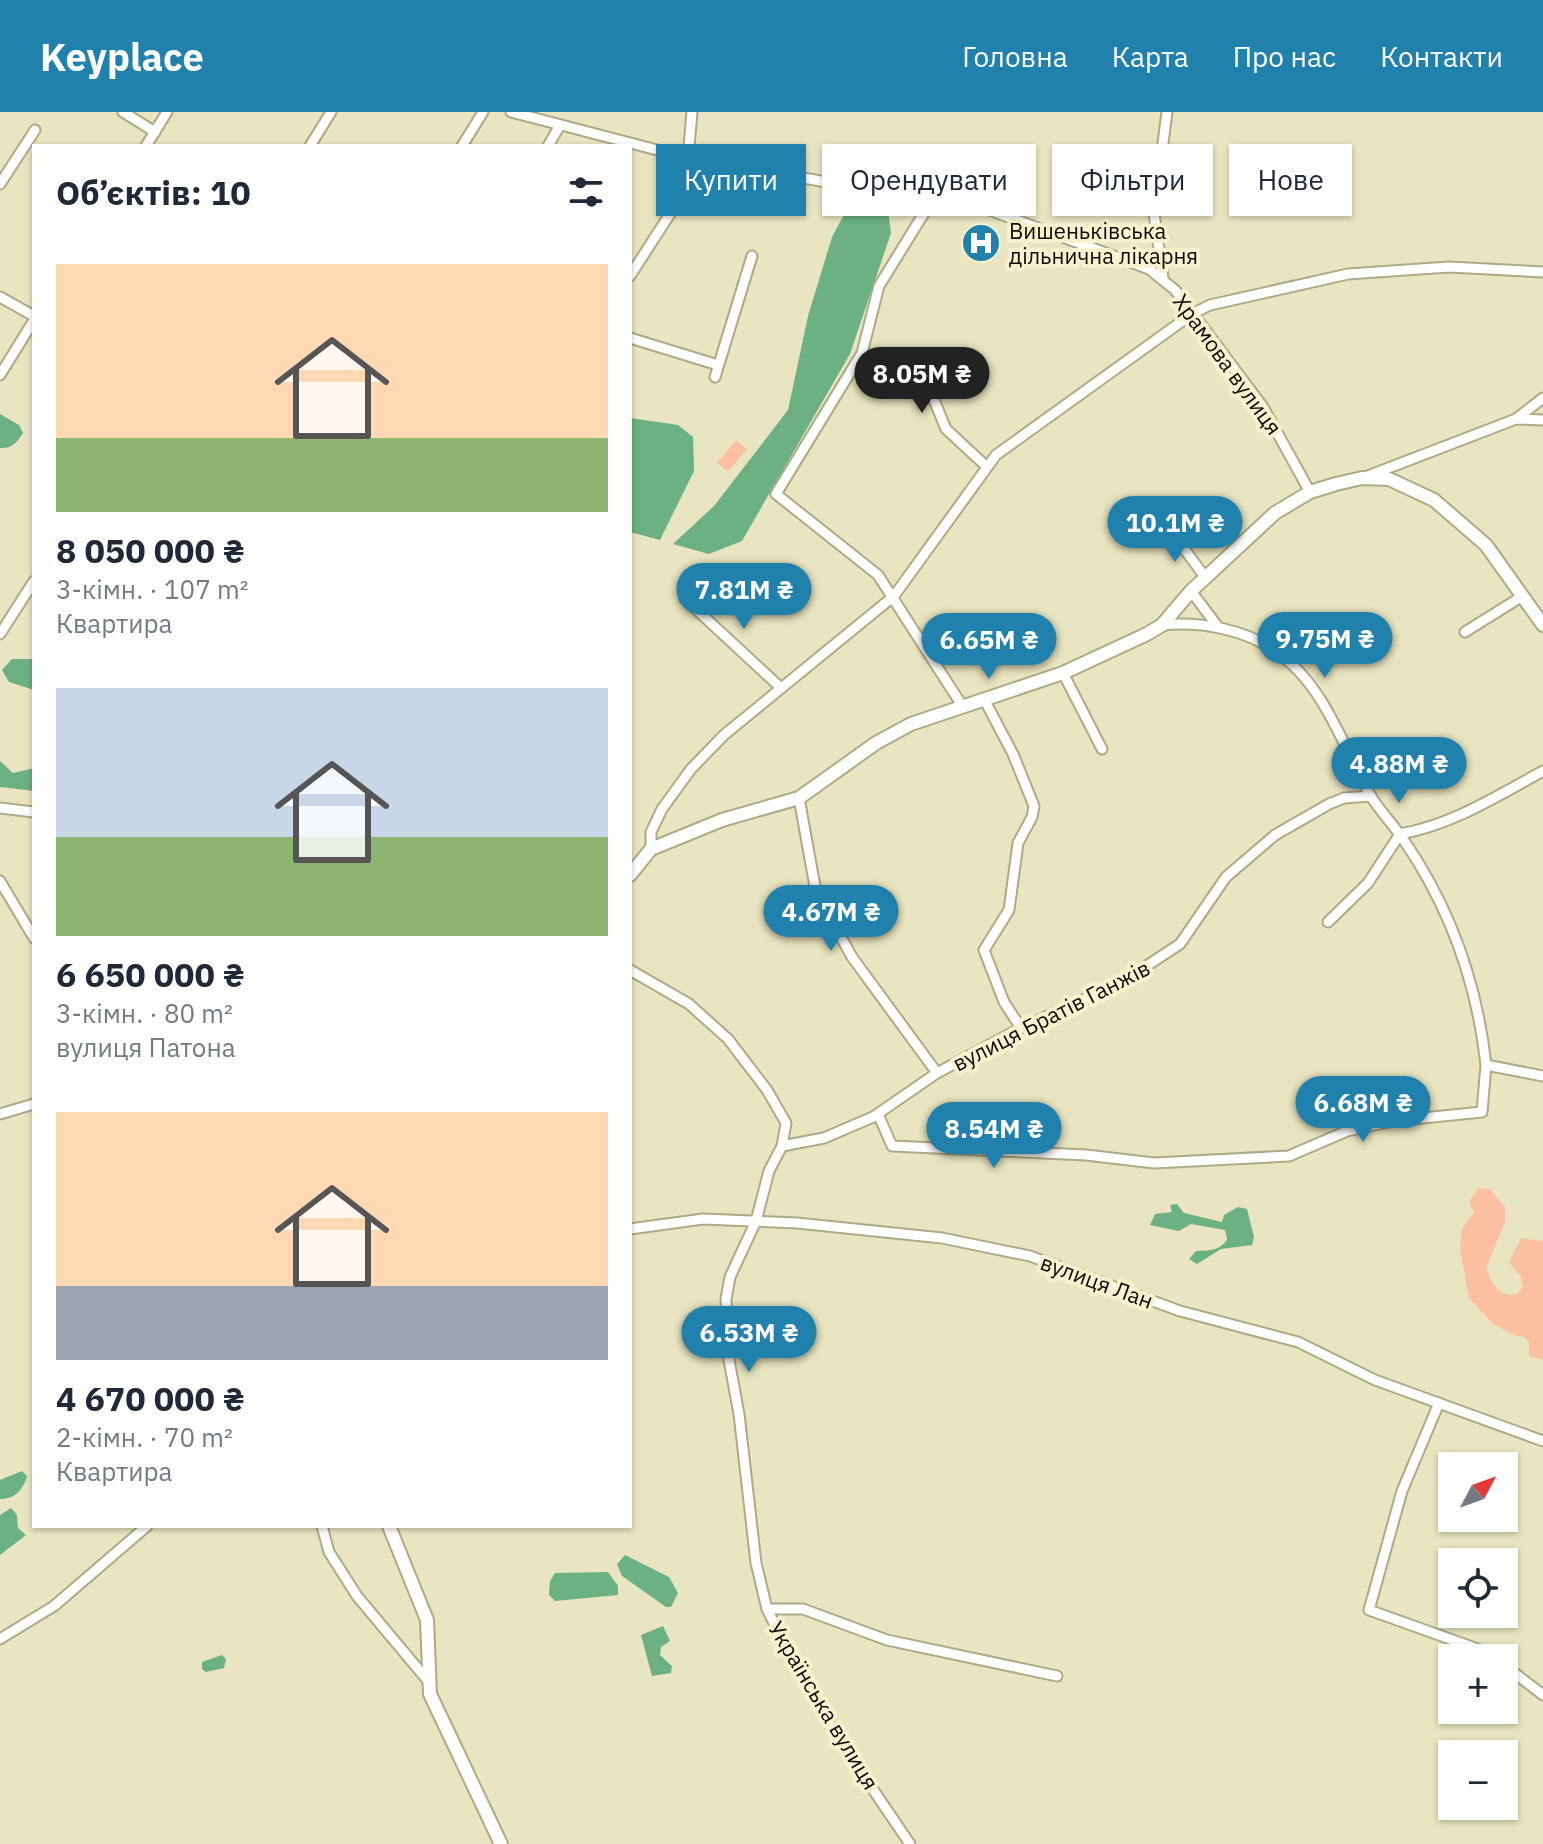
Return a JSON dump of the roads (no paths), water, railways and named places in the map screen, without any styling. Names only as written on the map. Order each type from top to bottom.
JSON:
[{"type":"street","points":[[123,112],[155,132]]},
{"type":"street","points":[[147,144],[167,112]]},
{"type":"street","points":[[311,144],[331,112]]},
{"type":"street","points":[[463,144],[483,112]]},
{"type":"street","name":"Храмова вулиця","points":[[511,112],[630,144]]},
{"type":"street","points":[[689,144],[692,112]]},
{"type":"street","points":[[1163,278],[1154,213],[1167,112]]},
{"type":"street","points":[[549,144],[559,127]]},
{"type":"street","points":[[0,184],[35,130]]},
{"type":"street","name":"Храмова вулиця","points":[[632,145],[656,150]]},
{"type":"street","points":[[632,273],[669,216]]},
{"type":"street","points":[[922,216],[879,286],[862,353],[776,494],[878,575],[963,707]]},
{"type":"street","name":"Храмова вулиця","points":[[1008,216],[1132,261],[1163,278],[1263,407],[1310,492]]},
{"type":"street","points":[[715,377],[752,256]]},
{"type":"street","points":[[651,849],[651,832],[662,809],[691,769],[724,735],[894,596],[996,455],[1192,314],[1210,305],[1348,274],[1463,267],[1543,272]]},
{"type":"street","points":[[0,297],[32,317]]},
{"type":"street","points":[[0,375],[32,321]]},
{"type":"street","points":[[632,339],[718,365]]},
{"type":"street","points":[[862,353],[921,388],[934,400],[946,429],[987,467]]},
{"type":"street","points":[[632,873],[651,849],[722,820],[799,798],[876,743],[911,724],[1063,673],[1162,625],[1205,577],[1275,513],[1310,492],[1362,478],[1516,419],[1543,398]]},
{"type":"street","points":[[1516,419],[1543,420]]},
{"type":"street","points":[[1362,478],[1401,483],[1452,514],[1486,545],[1543,625]]},
{"type":"street","points":[[1171,531],[1205,577]]},
{"type":"street","points":[[0,634],[32,584]]},
{"type":"street","points":[[1191,591],[1218,627]]},
{"type":"street","points":[[1465,632],[1521,597]]},
{"type":"street","points":[[685,599],[781,688]]},
{"type":"street","points":[[878,1114],[892,1146],[1086,1155],[1154,1163],[1289,1156],[1347,1131],[1393,1121],[1482,1112],[1486,1065],[1480,1011],[1445,908],[1400,834],[1371,796],[1332,722],[1290,662],[1263,644],[1218,627],[1162,625]]},
{"type":"street","points":[[1063,673],[1102,749]]},
{"type":"street","points":[[985,701],[1013,754],[1034,806],[1032,817],[1018,843],[1009,910],[984,950],[1004,1002],[1021,1028]]},
{"type":"street","points":[[1328,922],[1368,883],[1400,834],[1434,826],[1465,813],[1543,771]]},
{"type":"street","name":"вулиця Братів Ганжів","points":[[782,1146],[824,1138],[878,1114],[937,1073],[1021,1028],[1122,982],[1169,954],[1192,931],[1213,892],[1226,877],[1275,835],[1329,804],[1344,798],[1371,796]]},
{"type":"street","points":[[799,798],[816,892],[852,957],[937,1073]]},
{"type":"street","points":[[0,808],[32,812]]},
{"type":"street","points":[[0,881],[32,935]]},
{"type":"street","points":[[632,971],[689,1004],[728,1039],[767,1090],[786,1123],[782,1146]]},
{"type":"street","points":[[1486,1065],[1543,1076]]},
{"type":"street","points":[[0,1114],[32,1105]]},
{"type":"street","name":"Українська вулиця","points":[[782,1146],[769,1171],[756,1221],[730,1277],[726,1299],[729,1360],[739,1414],[756,1563],[767,1609],[836,1735],[910,1844]]},
{"type":"street","name":"вулиця Лан","points":[[632,1229],[703,1219],[756,1221],[942,1238],[1030,1256],[1180,1311],[1298,1342],[1375,1380],[1543,1441]]},
{"type":"street","points":[[1439,1403],[1402,1491],[1369,1610],[1464,1644]]},
{"type":"street","points":[[0,1639],[54,1606],[145,1528]]},
{"type":"street","points":[[323,1528],[329,1552],[357,1596],[429,1682]]},
{"type":"street","points":[[390,1528],[427,1620],[430,1694],[501,1844]]},
{"type":"street","points":[[767,1609],[803,1609],[887,1640],[1057,1676]]},
{"type":"street","points":[[1518,1676],[1543,1695]]},
{"type":"place","name":"Вишеньківська дільнична лікарня","points":[[981,243]]}]
